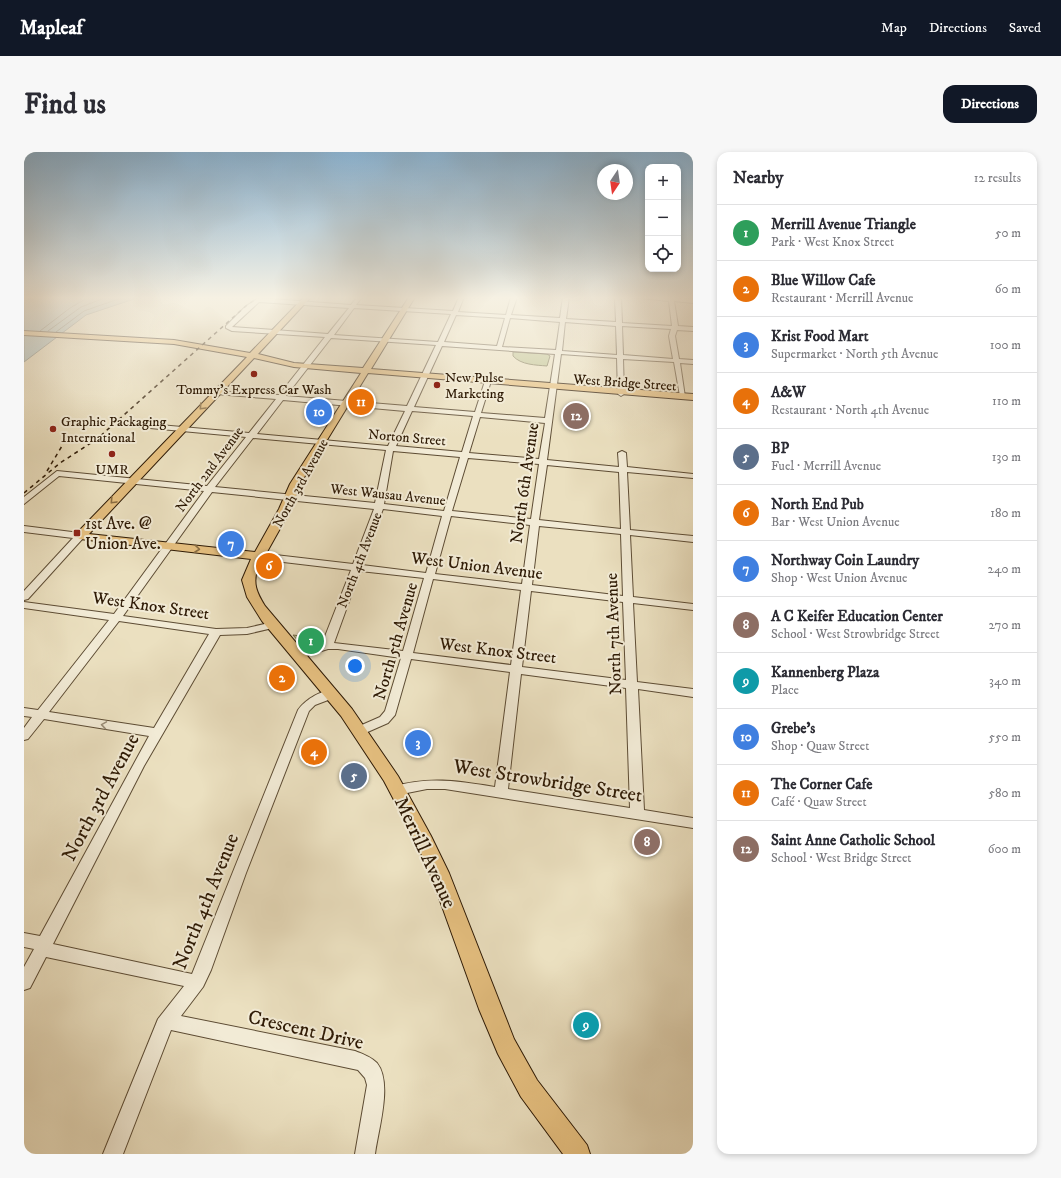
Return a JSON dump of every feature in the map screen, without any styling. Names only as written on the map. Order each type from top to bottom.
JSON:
[{"type":"main road","name":"West Bridge Street","points":[[173,344],[250,357],[276,366],[554,387],[693,400]]},
{"type":"main road","points":[[80,536],[263,344]]},
{"type":"main road","name":"North 3rd Avenue","points":[[250,573],[285,508],[295,484],[384,344]]},
{"type":"main road","name":"West Bridge Street","points":[[621,393],[693,397]]},
{"type":"main road","points":[[80,536],[258,556]]},
{"type":"main road","name":"Merrill Avenue","points":[[226,553],[239,560],[250,573],[248,586],[253,597],[273,625],[332,694],[359,731],[397,790],[441,875],[490,1011],[509,1054],[533,1094],[578,1154]]},
{"type":"street","name":"North 2nd Avenue","points":[[24,736],[116,617],[210,488],[324,344]]},
{"type":"street","name":"North 4th Avenue","points":[[327,646],[378,512],[390,448],[440,344]]},
{"type":"street","points":[[449,344],[693,362]]},
{"type":"street","points":[[499,348],[500,344]]},
{"type":"street","name":"North 6th Avenue","points":[[501,792],[534,522],[550,421],[559,344]]},
{"type":"street","points":[[620,344],[621,393]]},
{"type":"street","points":[[673,344],[683,396]]},
{"type":"street","name":"North 5th Avenue","points":[[359,731],[383,721],[390,713],[465,455],[488,382]]},
{"type":"street","points":[[216,392],[550,421]]},
{"type":"street","name":"Norton Street","points":[[118,423],[693,476]]},
{"type":"street","name":"North 7th Avenue","points":[[622,453],[637,814]]},
{"type":"street","name":"West Wausau Avenue","points":[[24,501],[56,472],[693,539]]},
{"type":"street","points":[[24,529],[80,536]]},
{"type":"street","points":[[24,597],[80,536]]},
{"type":"street","name":"West Union Avenue","points":[[258,556],[693,606]]},
{"type":"street","name":"West Knox Street","points":[[24,605],[216,632],[247,631],[273,625]]},
{"type":"street","name":"North 3rd Avenue","points":[[24,983],[157,734],[216,632]]},
{"type":"street","name":"West Knox Street","points":[[300,655],[327,646],[693,693]]},
{"type":"street","name":"North 4th Avenue","points":[[113,1154],[158,1037],[167,1021],[196,982],[210,953],[239,873],[304,710],[311,702],[332,694]]},
{"type":"street","points":[[24,712],[157,734]]},
{"type":"street","name":"West Strowbridge Street","points":[[397,790],[436,783],[693,823]]},
{"type":"street","points":[[24,940],[44,947],[196,982]]},
{"type":"street","name":"Crescent Drive","points":[[167,1021],[355,1060],[366,1065],[374,1074],[376,1085],[364,1154]]},
{"type":"green space","points":[[513,352],[547,354],[550,356],[547,366],[529,364],[520,361],[513,356]]},
{"type":"green space","points":[[293,635],[324,639],[316,646],[308,647]]},
{"type":"water","points":[[24,344],[48,344],[24,362]]},
{"type":"railway","points":[[24,493],[60,463],[97,439],[204,344]]},
{"type":"railway","points":[[47,471],[62,446]]},
{"type":"place","name":"Tommy's Express Car Wash","points":[[254,374]]},
{"type":"place","name":"New Pulse Marketing","points":[[437,385]]},
{"type":"place","name":"The Corner Cafe","points":[[361,402]]},
{"type":"place","name":"Grebe's","points":[[319,412]]},
{"type":"place","name":"Saint Anne Catholic School","points":[[576,416]]},
{"type":"place","name":"Graphic Packaging International","points":[[53,429]]},
{"type":"place","name":"UMR","points":[[112,454]]},
{"type":"place","name":"1st Ave. @ Union Ave.","points":[[77,533]]},
{"type":"place","name":"Northway Coin Laundry","points":[[231,544]]},
{"type":"place","name":"North End Pub","points":[[269,566]]},
{"type":"place","name":"Merrill Avenue Triangle","points":[[311,641]]},
{"type":"place","name":"Blue Willow Cafe","points":[[282,678]]},
{"type":"place","name":"Krist Food Mart","points":[[418,743]]},
{"type":"place","name":"A&W","points":[[314,752]]},
{"type":"place","name":"BP","points":[[354,776]]},
{"type":"place","name":"A C Keifer Education Center","points":[[647,842]]},
{"type":"place","name":"Kannenberg Plaza","points":[[586,1025]]}]
